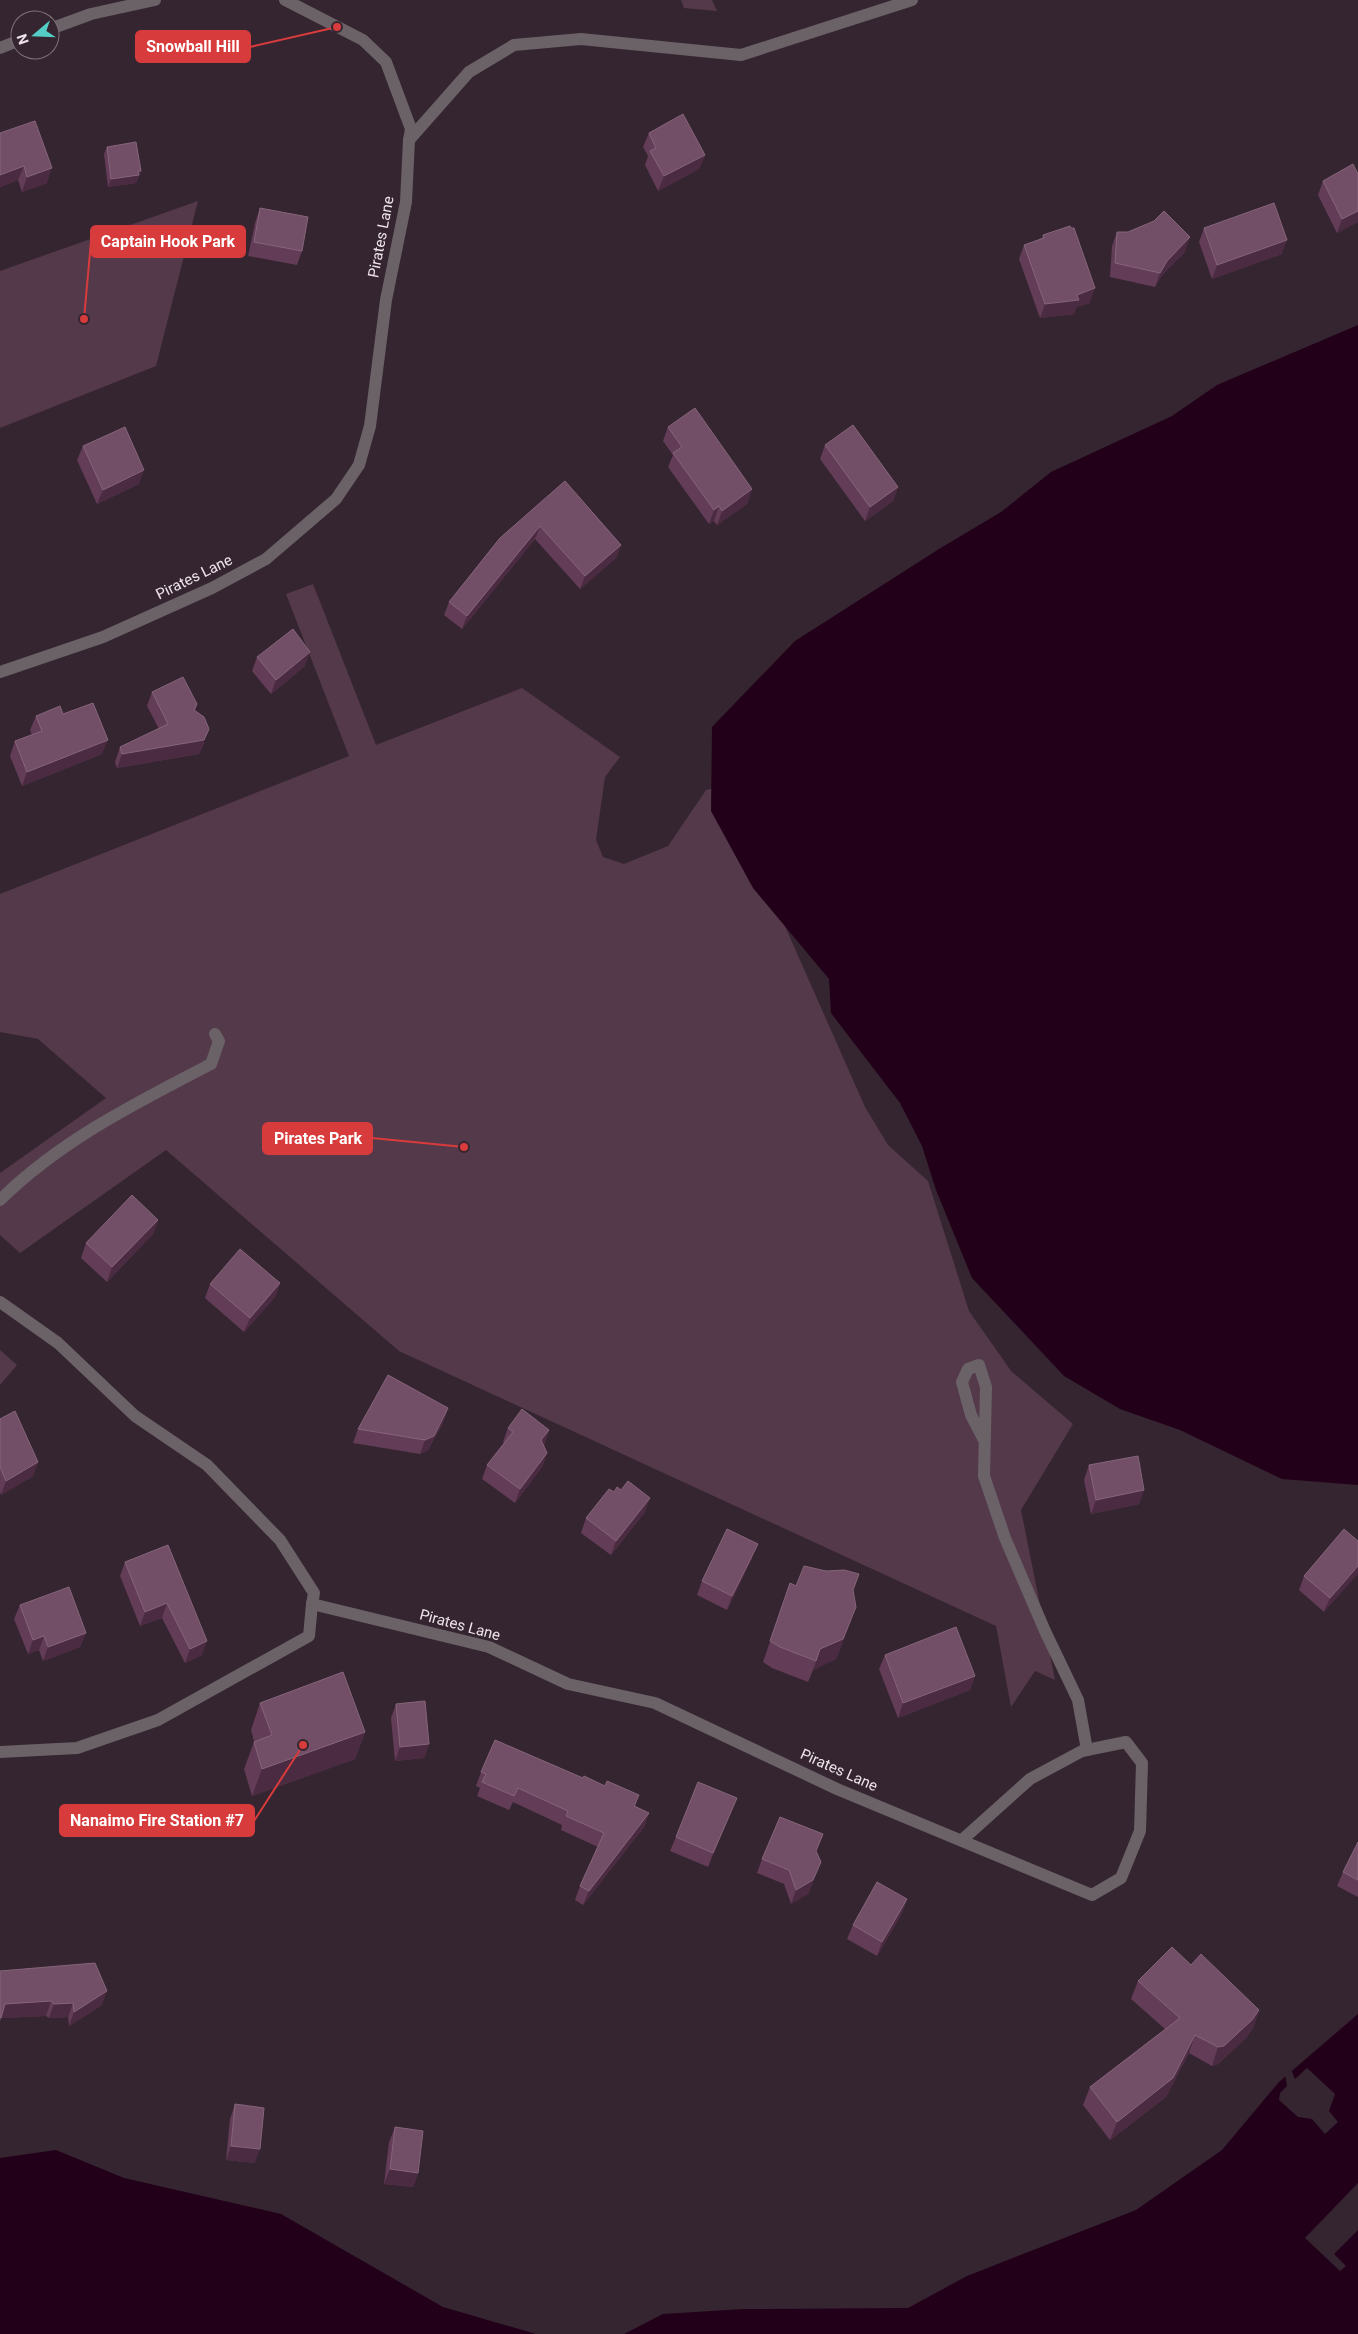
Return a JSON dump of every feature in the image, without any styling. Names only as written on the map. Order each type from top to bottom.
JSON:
[{"type":"street","points":[[60,25],[91,14],[155,0]]},
{"type":"street","name":"Pirates Lane","points":[[0,672],[103,637],[212,588],[266,559],[336,499],[359,465],[370,426],[386,300],[406,202],[410,130],[386,62],[363,40],[285,0]]},
{"type":"street","points":[[409,140],[469,72],[514,45],[581,40],[741,55],[912,0]]},
{"type":"street","points":[[0,1200],[38,1166],[88,1130],[210,1064],[219,1041],[215,1034]]},
{"type":"street","points":[[0,1302],[58,1343],[135,1416],[207,1466],[280,1540],[314,1593],[309,1636],[158,1720],[77,1748],[0,1752]]},
{"type":"street","points":[[984,1440],[971,1415],[962,1382],[968,1369],[979,1365],[986,1387],[984,1476],[1005,1538],[1045,1631],[1078,1700],[1087,1750]]},
{"type":"street","name":"Pirates Lane","points":[[312,1604],[489,1647],[568,1684],[655,1703],[837,1789],[1092,1895],[1121,1878],[1140,1831],[1142,1763],[1126,1742],[1087,1750],[1030,1779],[962,1840]]},
{"type":"shaded area","points":[[681,0],[712,0],[717,11],[684,8]]},
{"type":"shaded area","points":[[198,201],[156,366],[0,428],[0,271]]},
{"type":"shaded area","points":[[1358,325],[1358,1485],[1282,1479],[1180,1430],[1120,1409],[1064,1376],[972,1278],[936,1190],[922,1146],[900,1103],[831,1013],[829,979],[753,888],[711,811],[712,727],[795,641],[939,549],[1001,512],[1051,472],[1172,416],[1217,385]]},
{"type":"shaded area","points":[[313,584],[376,745],[522,688],[620,757],[605,777],[596,840],[603,857],[624,864],[668,846],[706,790],[723,786],[865,1107],[888,1145],[928,1181],[969,1311],[1011,1371],[1073,1424],[1021,1510],[1055,1680],[1035,1671],[1011,1707],[996,1626],[399,1351],[166,1150],[20,1253],[0,1235],[0,1173],[106,1098],[38,1039],[0,1032],[0,894],[349,756],[286,594]]},
{"type":"shaded area","points":[[0,1350],[17,1365],[0,1385]]},
{"type":"shaded area","points":[[1358,2014],[1358,2334],[624,2334],[663,2314],[744,2309],[908,2308],[967,2276],[1136,2210],[1222,2150],[1279,2082]]},
{"type":"shaded area","points":[[56,2150],[124,2178],[281,2214],[443,2307],[536,2334],[0,2334],[0,2158]]},
{"type":"pier","points":[[1307,2068],[1335,2094],[1329,2111],[1338,2122],[1325,2134],[1312,2119],[1298,2117],[1279,2100],[1280,2093],[1287,2086],[1285,2074],[1291,2069],[1295,2079]]},
{"type":"pier","points":[[1358,2183],[1358,2230],[1334,2254],[1346,2266],[1340,2271],[1305,2238]]},
{"type":"building","points":[[683,114],[705,155],[664,176],[650,151],[656,148],[649,133]]},
{"type":"building","points":[[35,121],[52,168],[27,177],[24,166],[0,175],[0,133]]},
{"type":"building","points":[[136,142],[141,171],[138,171],[139,175],[111,179],[107,147]]},
{"type":"building","points":[[1353,164],[1358,174],[1358,211],[1342,219],[1323,181]]},
{"type":"building","points":[[1274,203],[1287,240],[1217,265],[1204,228]]},
{"type":"building","points":[[260,208],[308,217],[302,251],[254,242]]},
{"type":"building","points":[[1164,211],[1190,237],[1167,261],[1160,273],[1115,263],[1117,232],[1128,232],[1154,221]]},
{"type":"building","points":[[1070,226],[1074,228],[1095,288],[1077,295],[1079,300],[1045,304],[1024,245],[1044,238],[1043,235]]},
{"type":"building","points":[[695,408],[752,489],[722,511],[719,506],[714,510],[673,453],[682,447],[668,427]]},
{"type":"building","points":[[853,425],[898,487],[870,507],[825,445]]},
{"type":"building","points":[[125,427],[144,470],[103,490],[83,446]]},
{"type":"building","points":[[565,481],[621,545],[585,576],[540,526],[467,616],[449,602],[500,538]]},
{"type":"building","points":[[293,629],[310,652],[276,680],[257,657]]},
{"type":"building","points":[[183,677],[197,704],[194,710],[204,717],[209,729],[204,740],[122,754],[120,747],[168,724],[152,692]]},
{"type":"building","points":[[93,703],[108,740],[27,772],[15,741],[42,731],[36,716],[60,706],[63,714]]},
{"type":"building","points":[[132,1195],[158,1220],[112,1267],[86,1243]]},
{"type":"building","points":[[240,1249],[280,1283],[250,1318],[210,1284]]},
{"type":"building","points":[[388,1375],[448,1408],[434,1436],[425,1440],[358,1429]]},
{"type":"building","points":[[522,1409],[549,1430],[541,1440],[547,1453],[520,1489],[487,1465],[513,1432],[508,1428]]},
{"type":"building","points":[[15,1411],[38,1462],[6,1481],[0,1467],[0,1419]]},
{"type":"building","points":[[1138,1456],[1144,1490],[1096,1500],[1089,1465]]},
{"type":"building","points":[[628,1481],[650,1498],[616,1541],[586,1518],[609,1489],[614,1492],[617,1487],[621,1490]]},
{"type":"building","points":[[727,1529],[758,1544],[732,1596],[702,1581]]},
{"type":"building","points":[[1344,1529],[1358,1541],[1358,1566],[1330,1598],[1304,1576]]},
{"type":"building","points":[[168,1545],[207,1641],[190,1649],[167,1603],[145,1612],[125,1562]]},
{"type":"building","points":[[804,1566],[826,1571],[844,1570],[859,1574],[853,1590],[856,1607],[843,1639],[820,1649],[816,1661],[780,1647],[770,1641],[790,1583],[796,1586]]},
{"type":"building","points":[[69,1587],[86,1633],[48,1647],[44,1636],[33,1640],[20,1605]]},
{"type":"building","points":[[956,1627],[975,1676],[903,1703],[885,1655]]},
{"type":"building","points":[[343,1672],[365,1732],[262,1769],[254,1742],[272,1735],[260,1703]]},
{"type":"building","points":[[425,1701],[429,1744],[400,1747],[396,1704]]},
{"type":"building","points":[[495,1740],[583,1778],[584,1776],[605,1786],[607,1781],[639,1795],[634,1806],[649,1813],[589,1891],[580,1886],[604,1833],[566,1816],[568,1811],[518,1788],[514,1796],[482,1782],[486,1774],[481,1772]]},
{"type":"building","points":[[698,1782],[737,1798],[713,1853],[676,1837]]},
{"type":"building","points":[[780,1817],[823,1834],[816,1851],[821,1862],[813,1880],[796,1890],[789,1870],[762,1859]]},
{"type":"building","points":[[1358,1842],[1358,1880],[1343,1872]]},
{"type":"building","points":[[877,1882],[907,1899],[882,1942],[853,1925]]},
{"type":"building","points":[[1172,1947],[1191,1965],[1201,1954],[1259,2010],[1252,2020],[1224,2046],[1218,2047],[1195,2035],[1173,2078],[1117,2122],[1090,2087],[1180,2018],[1138,1981]]},
{"type":"building","points":[[95,1963],[107,1991],[74,2012],[73,2003],[54,2004],[51,2001],[5,2004],[0,2018],[0,1971]]},
{"type":"building","points":[[235,2104],[264,2108],[260,2149],[231,2146]]},
{"type":"building","points":[[395,2127],[423,2131],[418,2173],[390,2169]]},
{"type":"place","name":"Snowball Hill","points":[[337,27]]},
{"type":"place","name":"Captain Hook Park","points":[[84,319]]},
{"type":"place","name":"Pirates Park","points":[[464,1147]]},
{"type":"place","name":"Nanaimo Fire Station #7","points":[[303,1745]]}]
